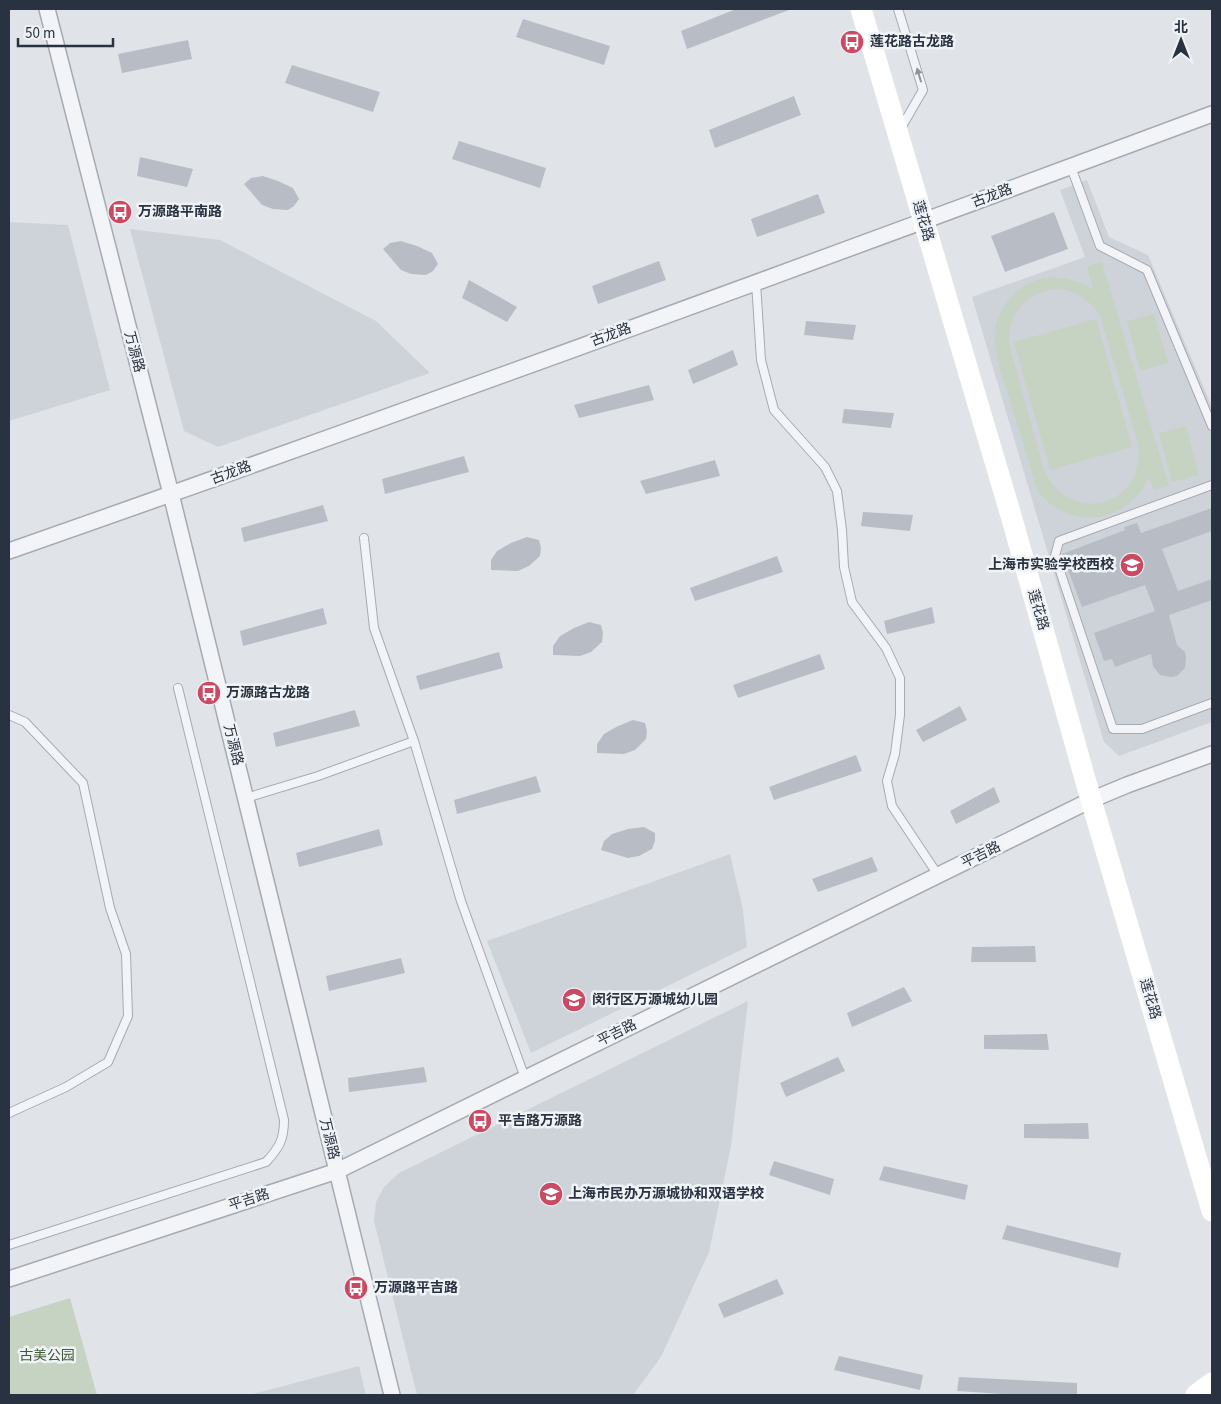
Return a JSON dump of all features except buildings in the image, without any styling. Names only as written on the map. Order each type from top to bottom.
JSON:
[{"type":"main road","name":"莲花路","points":[[861,9],[1012,519],[1091,800],[1212,1211]]},
{"type":"main road","points":[[1196,1395],[1212,1383]]},
{"type":"street","name":"万源路","points":[[47,9],[171,494],[392,1395]]},
{"type":"street","name":"古龙路","points":[[9,551],[756,283],[1212,114]]},
{"type":"street","name":"平吉路","points":[[9,1279],[337,1171],[1091,800],[1212,754]]},
{"type":"lane","points":[[897,134],[923,90],[898,9]]},
{"type":"lane","points":[[1071,167],[1100,246],[1147,270],[1212,426]]},
{"type":"lane","points":[[756,283],[761,360],[774,410],[825,468],[837,491],[844,568],[852,602],[886,648],[900,678],[900,715],[895,754],[887,780],[892,806],[938,876]]},
{"type":"lane","points":[[1212,485],[1059,541],[1055,556],[1113,729],[1142,729],[1212,703]]},
{"type":"lane","points":[[364,538],[374,628],[414,741],[461,901],[525,1078]]},
{"type":"lane","points":[[9,1245],[266,1162],[277,1150],[284,1135],[282,1111],[178,688]]},
{"type":"lane","points":[[9,715],[25,722],[83,783],[110,908],[126,954],[128,1016],[108,1062],[66,1087],[9,1113]]},
{"type":"lane","points":[[246,798],[318,776],[414,741]]},
{"type":"shaded area","name":"上海市实验学校西校","points":[[1087,180],[1109,237],[1148,255],[1212,407],[1212,722],[1119,756],[1104,742],[972,297],[1085,257],[1060,190]]},
{"type":"shaded area","points":[[9,222],[68,225],[110,390],[9,421]]},
{"type":"shaded area","points":[[130,229],[220,240],[376,321],[430,373],[218,447],[184,431]]},
{"type":"shaded area","name":"闵行区万源城幼儿园","points":[[730,854],[743,910],[747,947],[531,1053],[487,941]]},
{"type":"shaded area","name":"上海市民办万源城协和双语学校","points":[[748,1001],[731,1146],[709,1252],[661,1357],[633,1395],[417,1395],[374,1221],[376,1202],[384,1187],[399,1173]]},
{"type":"shaded area","points":[[359,1366],[366,1395],[249,1395]]},
{"type":"green space","points":[[1102,262],[1169,486],[1154,490],[1149,477],[1143,488],[1126,506],[1103,516],[1091,517],[1062,511],[1050,504],[1038,492],[999,365],[994,338],[996,323],[1002,310],[1009,299],[1024,286],[1042,279],[1059,278],[1067,279],[1093,289],[1087,266]],"holes":[[[1062,289],[1079,295],[1089,302],[1100,316],[1138,443],[1138,465],[1131,482],[1119,495],[1104,502],[1088,504],[1071,499],[1056,488],[1044,470],[1009,344],[1012,321],[1023,304],[1030,298],[1050,290]]]},
{"type":"green space","points":[[1154,314],[1168,363],[1140,371],[1127,321]]},
{"type":"green space","points":[[1096,319],[1132,447],[1050,470],[1014,342]]},
{"type":"green space","points":[[1186,426],[1199,475],[1172,482],[1159,433]]},
{"type":"green space","name":"古美公园","points":[[70,1298],[97,1395],[9,1395],[9,1317]]},
{"type":"place","name":"莲花路古龙路","points":[[852,42]]},
{"type":"place","name":"万源路平南路","points":[[120,212]]},
{"type":"place","name":"上海市实验学校西校","points":[[1132,565]]},
{"type":"place","name":"万源路古龙路","points":[[209,693]]},
{"type":"place","name":"闵行区万源城幼儿园","points":[[574,1000]]},
{"type":"place","name":"平吉路万源路","points":[[480,1121]]},
{"type":"place","name":"上海市民办万源城协和双语学校","points":[[551,1194]]},
{"type":"place","name":"万源路平吉路","points":[[356,1288]]}]
